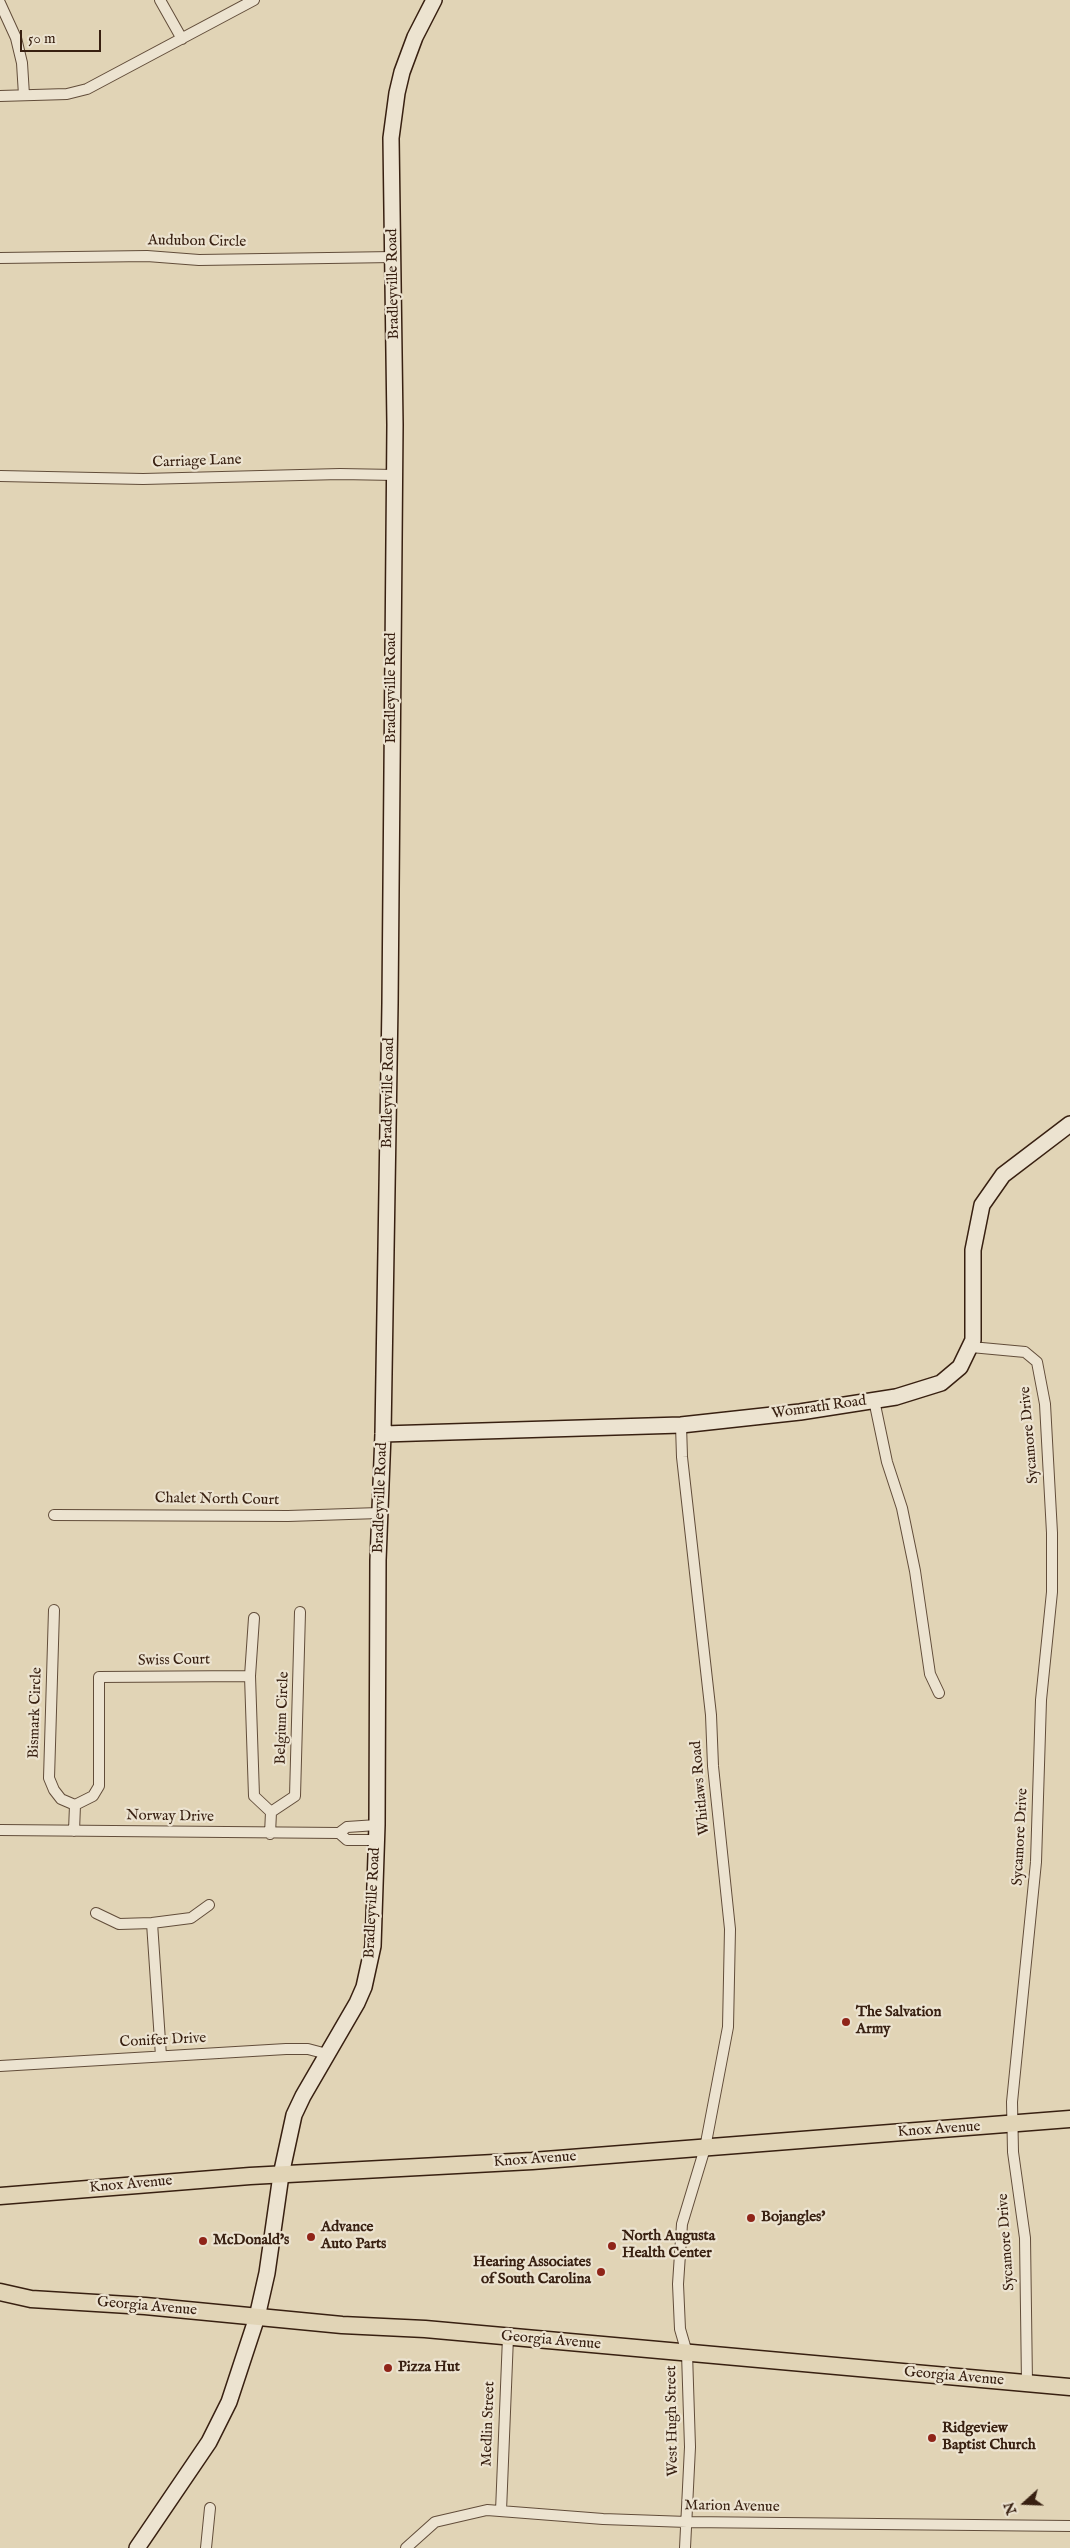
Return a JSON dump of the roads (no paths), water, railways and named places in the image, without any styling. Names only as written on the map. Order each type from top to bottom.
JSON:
[{"type":"main road","name":"Knox Avenue","points":[[0,2196],[281,2174],[532,2161],[1014,2125],[1070,2119]]},
{"type":"main road","name":"Georgia Avenue","points":[[0,2292],[31,2299],[508,2337],[1070,2387]]},
{"type":"main road","name":"Georgia Avenue","points":[[0,2304],[31,2299]]},
{"type":"street","points":[[160,0],[182,39]]},
{"type":"street","points":[[0,96],[67,94],[87,89],[254,0]]},
{"type":"street","name":"Bradleyville Road","points":[[137,2548],[209,2442],[229,2402],[257,2317],[267,2274],[281,2174],[294,2115],[357,2003],[368,1972],[373,1946],[379,1513],[383,1434],[395,475],[391,138],[396,93],[412,44],[434,0]]},
{"type":"street","points":[[0,3],[16,38],[22,63],[24,95]]},
{"type":"street","name":"Audubon Circle","points":[[0,258],[147,256],[199,260],[393,257]]},
{"type":"street","name":"Carriage Lane","points":[[0,476],[143,479],[330,474],[395,475]]},
{"type":"street","name":"Womrath Road","points":[[383,1434],[681,1425],[800,1412],[905,1395],[941,1383],[960,1367],[971,1347],[975,1330],[973,1250],[982,1205],[1003,1176],[1070,1124]]},
{"type":"street","name":"Sycamore Drive","points":[[971,1347],[1025,1352],[1034,1358],[1045,1404],[1048,1454],[1052,1533],[1052,1592],[1041,1700],[1036,1862],[1012,2102],[1014,2125],[1013,2152],[1025,2238],[1027,2384]]},
{"type":"street","points":[[874,1400],[887,1462],[902,1508],[915,1572],[930,1674],[940,1694]]},
{"type":"street","name":"Whitlaws Road","points":[[681,1425],[682,1457],[711,1715],[713,1766],[730,1929],[728,2027],[705,2148],[682,2224],[678,2284],[680,2329],[686,2353]]},
{"type":"street","name":"Chalet North Court","points":[[54,1515],[288,1516],[379,1513]]},
{"type":"street","name":"Bismark Circle","points":[[54,1610],[49,1778],[54,1790],[61,1799],[75,1805]]},
{"type":"street","name":"Belgium Circle","points":[[254,1618],[250,1676],[254,1796],[271,1812],[295,1796],[300,1612]]},
{"type":"street","name":"Swiss Court","points":[[75,1805],[93,1796],[99,1786],[99,1677],[250,1676]]},
{"type":"street","points":[[74,1830],[75,1805]]},
{"type":"street","points":[[270,1834],[271,1812]]},
{"type":"street","name":"Norway Drive","points":[[0,1830],[270,1834],[339,1833],[347,1827],[376,1832]]},
{"type":"street","name":"Norway Drive","points":[[339,1833],[347,1840],[376,1832]]},
{"type":"street","points":[[96,1913],[119,1924],[152,1924],[191,1918],[209,1905]]},
{"type":"street","points":[[152,1924],[161,2056]]},
{"type":"street","name":"Conifer Drive","points":[[0,2066],[308,2049],[327,2054]]},
{"type":"street","name":"Medlin Street","points":[[500,2511],[508,2337]]},
{"type":"street","name":"West Hugh Street","points":[[685,2548],[690,2447],[686,2353]]},
{"type":"street","points":[[206,2548],[210,2508]]},
{"type":"street","name":"Marion Avenue","points":[[406,2548],[435,2522],[487,2510],[603,2519],[687,2522],[1070,2526]]},
{"type":"place","name":"The Salvation Army","points":[[846,2022]]},
{"type":"place","name":"Bojangles'","points":[[751,2218]]},
{"type":"place","name":"Advance Auto Parts","points":[[311,2237]]},
{"type":"place","name":"McDonald's","points":[[203,2241]]},
{"type":"place","name":"North Augusta Health Center","points":[[612,2246]]},
{"type":"place","name":"Hearing Associates of South Carolina","points":[[601,2272]]},
{"type":"place","name":"Pizza Hut","points":[[388,2368]]},
{"type":"place","name":"Ridgeview Baptist Church","points":[[932,2438]]}]
